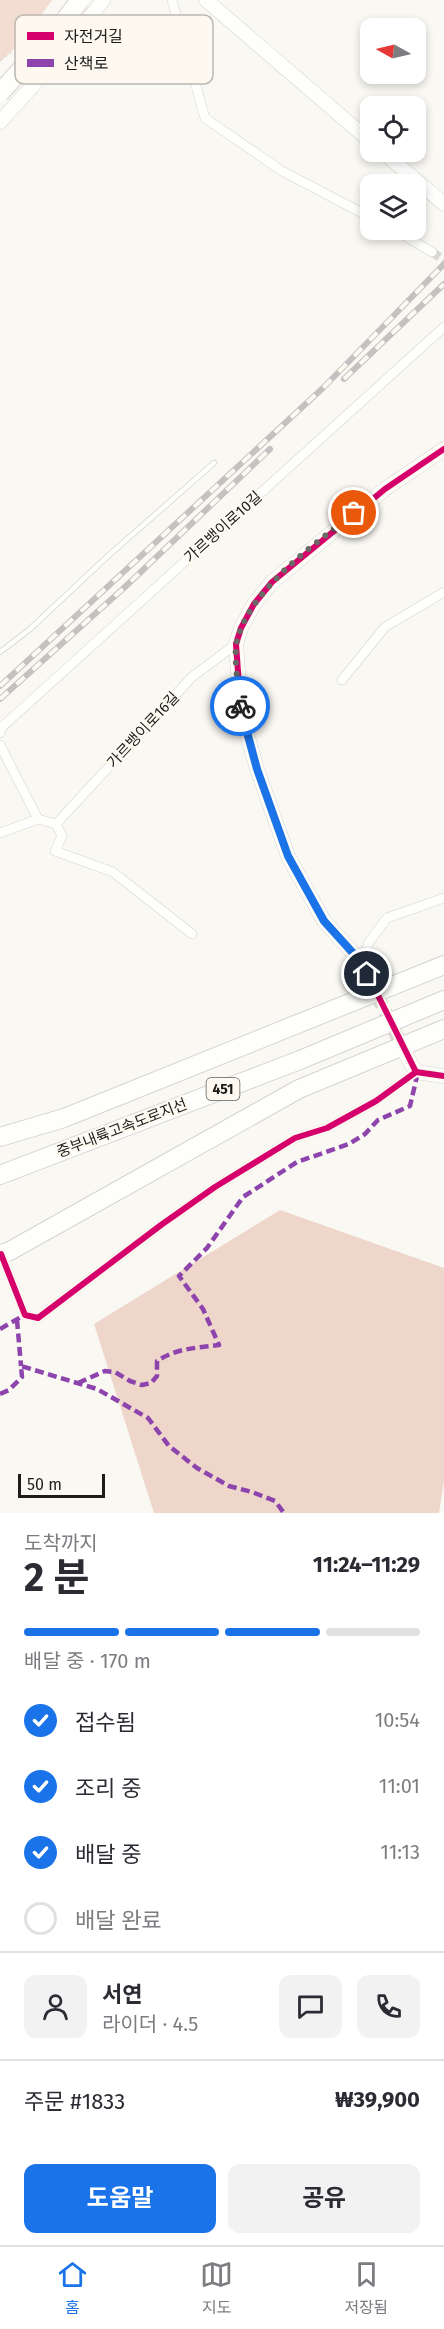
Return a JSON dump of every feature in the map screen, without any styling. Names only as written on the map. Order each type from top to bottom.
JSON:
[{"type":"highway","points":[[69,15],[80,0]]},
{"type":"highway","points":[[0,93],[15,76]]},
{"type":"highway","name":"중부내륙고속도로지선","points":[[0,1137],[64,1118],[444,965]]},
{"type":"highway","name":"중부내륙고속도로지선","points":[[0,1175],[300,1060],[444,1000]]},
{"type":"highway","points":[[0,1254],[19,1246],[300,1089],[444,1029]]},
{"type":"street","points":[[92,15],[103,0]]},
{"type":"street","points":[[172,0],[176,15]]},
{"type":"street","points":[[206,0],[360,132]]},
{"type":"street","points":[[0,122],[34,84]]},
{"type":"street","points":[[195,84],[205,118],[282,171],[360,212]]},
{"type":"street","points":[[395,162],[444,204]]},
{"type":"street","points":[[412,240],[432,252]]},
{"type":"street","name":"가르뱅이로10길","points":[[1,730],[444,327]]},
{"type":"street","points":[[365,969],[324,921],[288,856],[257,769],[241,713],[236,644],[241,628],[254,604],[272,582],[385,489],[444,449]]},
{"type":"street","points":[[342,680],[385,627],[444,592]]},
{"type":"street","name":"가르뱅이로16길","points":[[56,824],[192,677],[236,644]]},
{"type":"street","points":[[0,745],[38,819]]},
{"type":"street","points":[[0,833],[38,819],[56,824],[62,836],[55,851],[113,872],[192,934]]},
{"type":"street","points":[[365,969],[369,942],[387,918],[444,898]]},
{"type":"street","points":[[405,1053],[416,1072]]},
{"type":"street","points":[[0,1254],[25,1315],[38,1318],[215,1187],[295,1138],[327,1128],[376,1101],[416,1072],[444,1076]]},
{"type":"lane","points":[[0,652],[30,629],[109,555],[214,463]]},
{"type":"shaded area","points":[[0,0],[52,0],[41,15],[15,15],[15,48],[0,62]]},
{"type":"shaded area","points":[[280,1210],[444,1268],[444,1481],[439,1513],[154,1513],[94,1324]]},
{"type":"tunnel","points":[[432,252],[444,260]]},
{"type":"tunnel","points":[[367,974],[405,1053]]},
{"type":"railway","points":[[0,686],[324,387],[444,264]]},
{"type":"railway","points":[[344,379],[444,284]]},
{"type":"railway","points":[[0,699],[125,587],[270,449]]},
{"type":"marked path","points":[[78,1383],[105,1371],[115,1372],[142,1385],[151,1383],[157,1376],[157,1361],[164,1357],[187,1349],[219,1345],[203,1309],[179,1276],[207,1248],[243,1197],[297,1162],[349,1144],[365,1134],[378,1120],[410,1106],[417,1076],[414,1071]]},
{"type":"marked path","points":[[0,1329],[21,1317]]},
{"type":"marked path","points":[[17,1320],[21,1366]]},
{"type":"marked path","points":[[0,1394],[9,1390],[22,1377],[21,1366],[97,1389],[148,1418],[169,1446],[197,1468],[229,1486],[275,1501],[284,1513]]},
{"type":"cycle path","points":[[416,1072],[362,963],[324,921],[288,856],[257,769],[241,713],[236,644],[241,628],[254,604],[272,582],[385,489],[444,449]]},
{"type":"cycle path","points":[[1,1254],[25,1315],[38,1318],[215,1187],[295,1138],[327,1128],[376,1101],[416,1072],[444,1076]]},
{"type":"way so far","points":[[240,706],[236,644],[241,628],[254,604],[272,582],[354,513]]},
{"type":"route","points":[[240,706],[257,769],[288,856],[324,921],[362,963],[367,974]]}]
